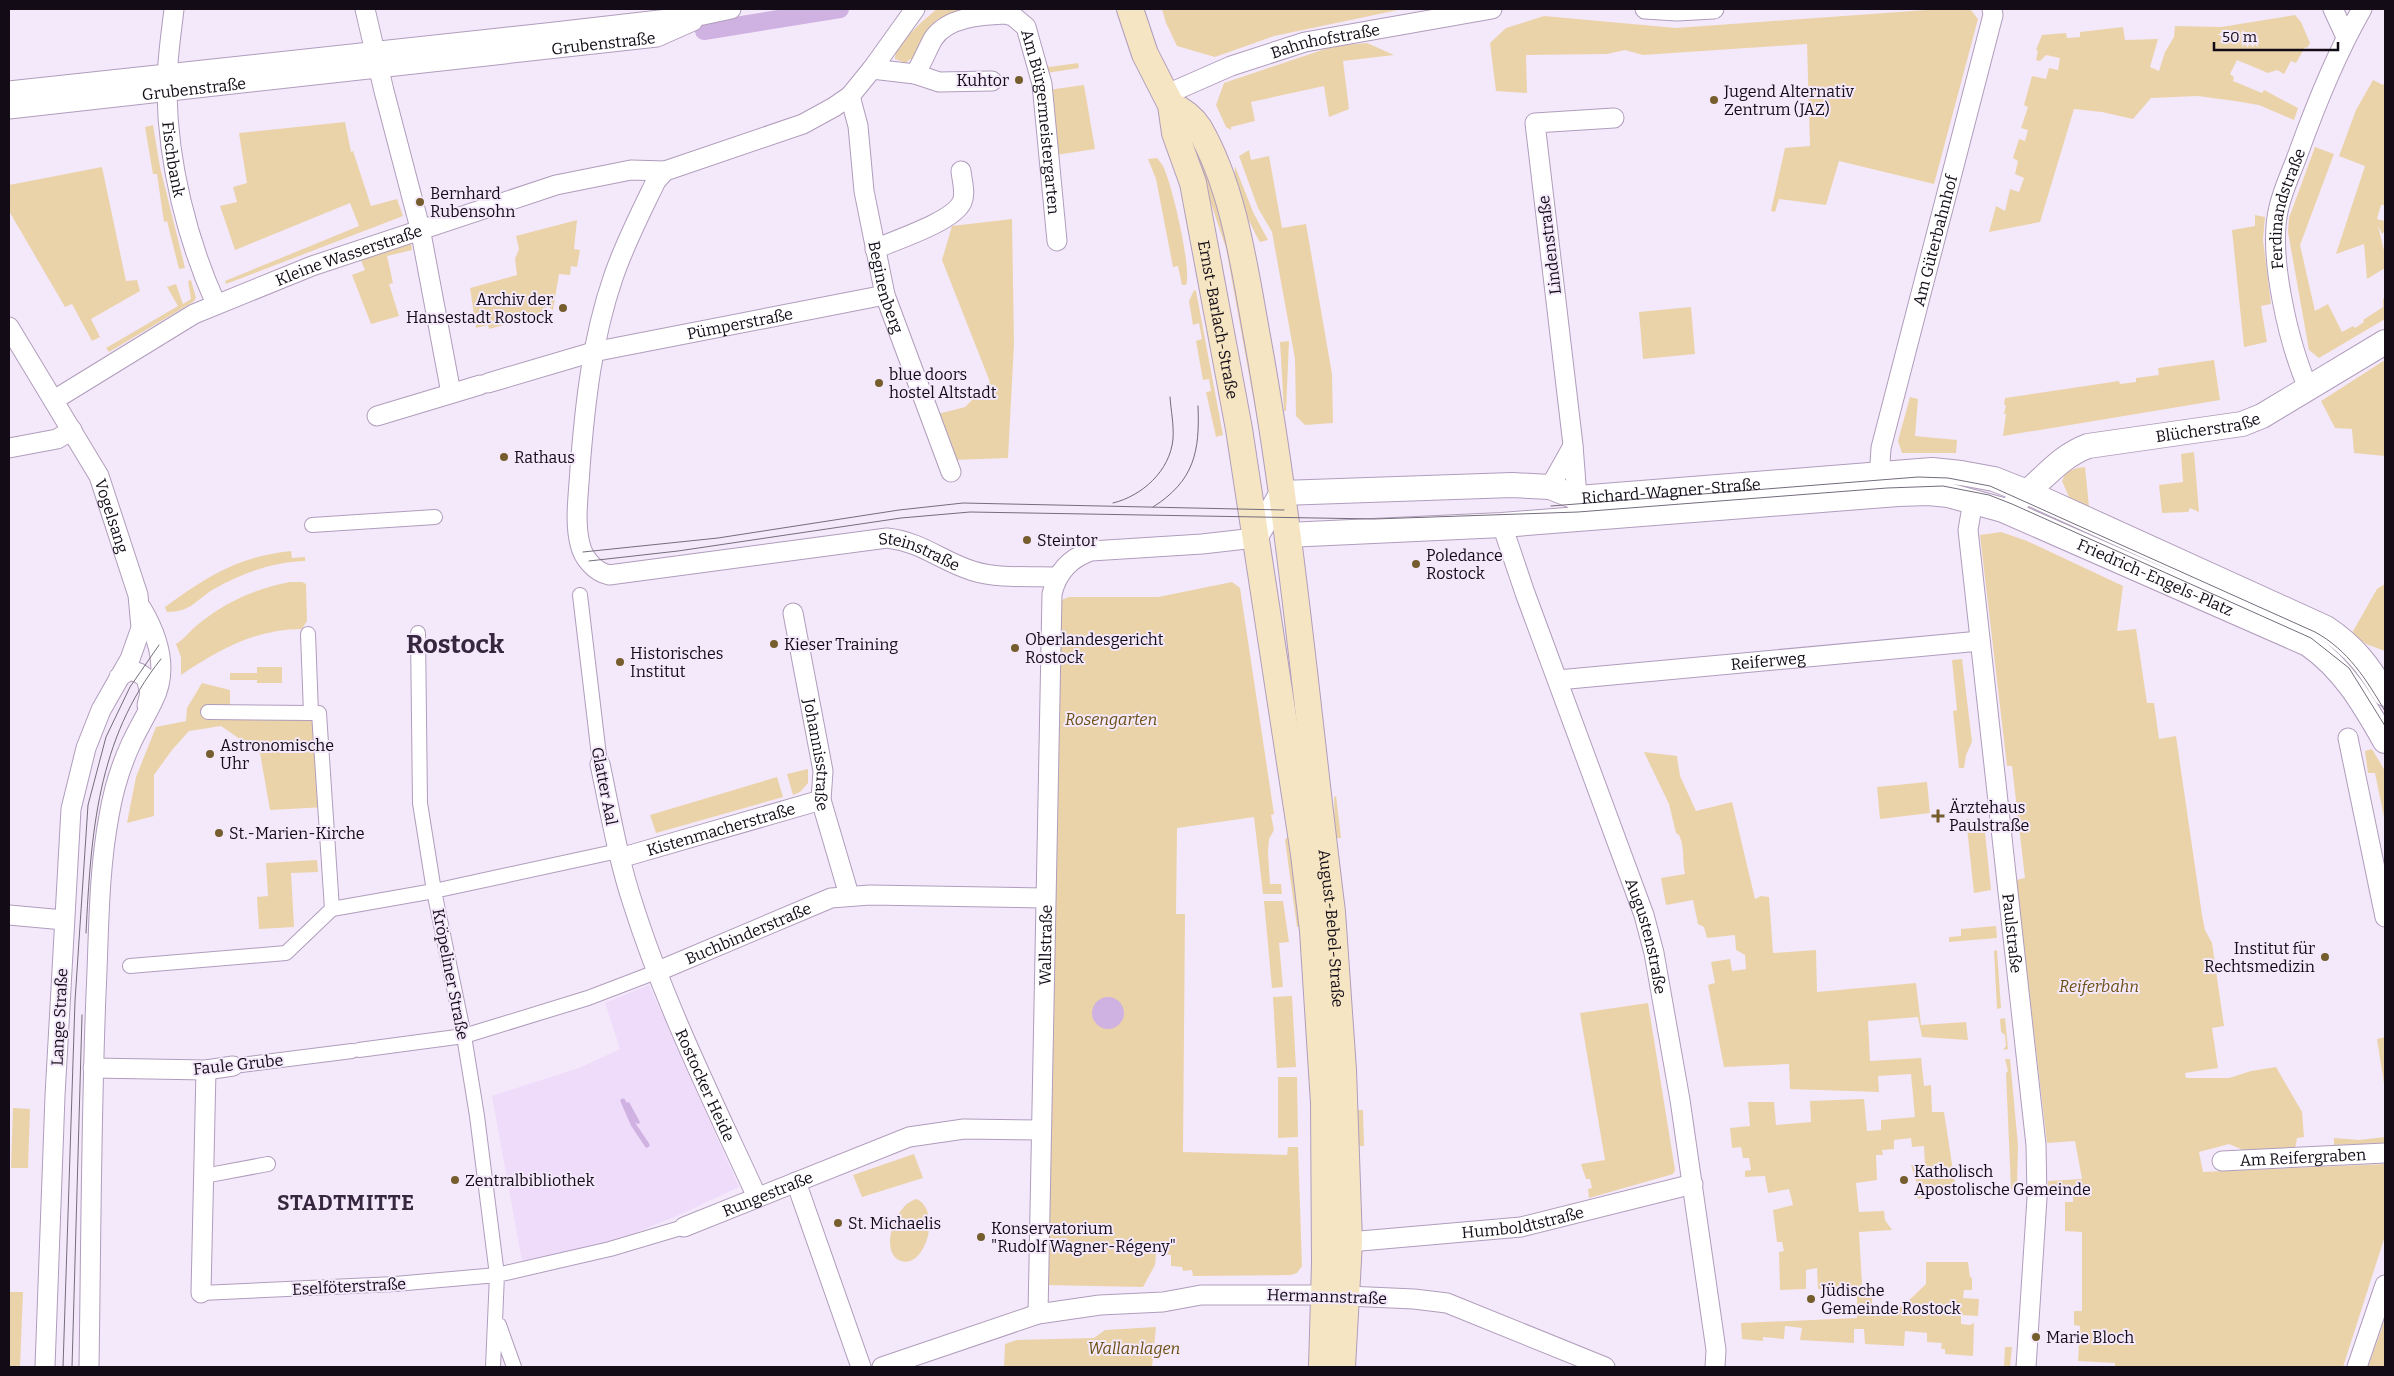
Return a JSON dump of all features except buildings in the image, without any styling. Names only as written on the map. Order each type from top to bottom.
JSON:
[{"type":"main road","name":"Ernst-Barlach-Straße","points":[[1130,9],[1145,54],[1168,100],[1175,133],[1193,183],[1239,429],[1255,538]]},
{"type":"main road","name":"Ernst-Barlach-Straße","points":[[1168,100],[1188,115],[1198,127],[1221,176],[1243,259],[1277,443],[1282,493]]},
{"type":"main road","name":"August-Bebel-Straße","points":[[1282,493],[1332,912],[1343,1070],[1349,1242],[1336,1295],[1322,1367]]},
{"type":"main road","name":"Richard-Wagner-Straße","points":[[1255,538],[1287,535]]},
{"type":"main road","name":"August-Bebel-Straße","points":[[1255,538],[1304,854],[1314,931],[1342,1367]]},
{"type":"main road","points":[[1255,538],[1276,547],[1290,566]]},
{"type":"street","name":"Fischbank","points":[[174,9],[167,82],[173,154],[189,233],[200,267],[216,304]]},
{"type":"street","points":[[365,9],[376,59],[420,228],[452,393]]},
{"type":"street","name":"Grubenstraße","points":[[9,91],[167,82],[376,59],[657,37],[703,15],[731,9]]},
{"type":"street","points":[[593,352],[620,260],[656,181],[665,171],[803,124],[850,96],[915,9]]},
{"type":"street","name":"Bahnhofstraße","points":[[1168,100],[1231,66],[1305,42],[1492,9]]},
{"type":"street","points":[[1644,9],[1677,11],[1714,9]]},
{"type":"street","name":"Am Güterbahnhof","points":[[1879,473],[1881,448],[1993,15],[1992,9]]},
{"type":"street","points":[[2333,9],[2346,37]]},
{"type":"street","name":"Ferdinandstraße","points":[[2305,380],[2290,339],[2285,312],[2276,238],[2279,207],[2315,109],[2343,48],[2346,37],[2362,9]]},
{"type":"street","name":"Am Bürgermeistergarten","points":[[915,74],[933,39],[948,24],[995,15],[1013,16],[1021,22],[1030,36],[1042,84],[1057,241]]},
{"type":"street","points":[[872,69],[915,74],[939,82],[992,82]]},
{"type":"street","name":"Grubenstraße","points":[[9,109],[167,82]]},
{"type":"street","name":"Beginenberg","points":[[850,96],[858,126],[864,191],[885,295],[951,472]]},
{"type":"street","name":"Lindenstraße","points":[[1578,509],[1573,445],[1535,123],[1614,118]]},
{"type":"street","name":"Kleine Wasserstraße","points":[[54,400],[194,314],[320,262],[420,228],[574,180],[632,170],[665,171]]},
{"type":"street","points":[[875,249],[952,213],[962,201],[964,193],[960,171]]},
{"type":"street","name":"Pümperstraße","points":[[377,416],[593,352],[885,295]]},
{"type":"street","name":"Vogelsang","points":[[9,327],[99,476],[108,499],[140,606]]},
{"type":"street","name":"Blücherstraße","points":[[2004,510],[2027,492],[2062,458],[2081,449],[2242,424],[2262,416],[2305,380],[2385,342]]},
{"type":"street","name":"Steinstraße","points":[[593,352],[584,417],[578,503],[579,538],[583,552],[596,570],[610,575],[887,538],[903,540],[924,547],[966,568],[985,574],[1057,577]]},
{"type":"street","points":[[9,448],[57,439],[72,430]]},
{"type":"street","points":[[1550,488],[1573,445]]},
{"type":"street","name":"Richard-Wagner-Straße","points":[[1287,535],[1502,525],[1578,509],[1879,473],[1932,470],[1962,473],[1994,479],[2027,492]]},
{"type":"street","points":[[1864,496],[1875,489],[1879,473]]},
{"type":"street","name":"Richard-Wagner-Straße","points":[[1282,493],[1512,485],[1550,488],[1578,509],[1929,493],[1973,501]]},
{"type":"street","name":"Friedrich-Engels-Platz","points":[[2027,492],[2313,622],[2338,636],[2354,649],[2383,687]]},
{"type":"street","points":[[1057,577],[1079,555],[1091,551],[1202,544],[1255,538],[1282,493]]},
{"type":"street","name":"Friedrich-Engels-Platz","points":[[1973,501],[2004,510],[2308,644],[2333,663],[2349,683],[2385,741]]},
{"type":"street","name":"Paulstraße","points":[[1973,501],[1968,530],[2036,1145],[2037,1191],[2026,1367]]},
{"type":"street","points":[[312,525],[435,517]]},
{"type":"street","name":"Augustenstraße","points":[[1502,525],[1611,819],[1644,915],[1661,993],[1693,1184],[1716,1350],[1715,1367]]},
{"type":"street","name":"Wallstraße","points":[[1038,1314],[1044,898],[1052,594],[1057,577]]},
{"type":"street","name":"Glatter Aal","points":[[580,595],[594,721],[616,854],[632,902],[664,968]]},
{"type":"street","points":[[140,606],[152,626],[159,645],[162,673],[153,701],[144,715]]},
{"type":"street","name":"Lange Straße","points":[[45,1367],[64,920],[72,809],[77,779],[86,748],[101,710],[136,645],[141,628],[140,606]]},
{"type":"street","name":"Johannisstraße","points":[[793,613],[823,771],[821,800],[849,895]]},
{"type":"street","name":"Kröpeliner Straße","points":[[418,633],[420,803],[434,892],[464,1036],[477,1116],[497,1275],[493,1367]]},
{"type":"street","points":[[308,634],[311,713]]},
{"type":"street","name":"Reiferweg","points":[[1558,680],[1980,641]]},
{"type":"street","points":[[89,1367],[93,1068],[100,906],[105,840],[121,768],[144,715],[150,693],[146,678],[138,672],[130,670],[119,677]]},
{"type":"street","points":[[130,966],[286,953],[332,909],[319,713],[208,712]]},
{"type":"street","points":[[2348,738],[2385,917]]},
{"type":"street","name":"Kistenmacherstraße","points":[[332,909],[434,892],[616,854],[639,853],[821,800]]},
{"type":"street","name":"Buchbinderstraße","points":[[464,1036],[588,998],[816,904],[849,895],[1044,898]]},
{"type":"street","points":[[9,915],[64,920]]},
{"type":"street","name":"Rostocker Heide","points":[[664,968],[669,1002],[757,1197]]},
{"type":"street","name":"Faule Grube","points":[[93,1068],[206,1070],[464,1036]]},
{"type":"street","points":[[201,1293],[206,1070]]},
{"type":"street","name":"Rungestraße","points":[[497,1275],[610,1249],[684,1227],[899,1140],[922,1134],[964,1129],[1040,1130]]},
{"type":"street","name":"Am Reifergraben","points":[[2222,1161],[2385,1153]]},
{"type":"street","points":[[204,1176],[268,1164]]},
{"type":"street","points":[[796,1182],[861,1367]]},
{"type":"street","name":"Humboldtstraße","points":[[1349,1242],[1521,1227],[1693,1184]]},
{"type":"street","name":"Eselföterstraße","points":[[201,1293],[395,1284],[497,1275]]},
{"type":"street","points":[[2358,1367],[2385,1285]]},
{"type":"street","name":"Hermannstraße","points":[[882,1367],[1038,1314],[1100,1305],[1163,1302],[1201,1295],[1336,1295],[1414,1299],[1447,1303],[1604,1367]]},
{"type":"street","name":"Kröpeliner Straße","points":[[496,1315],[514,1367]]},
{"type":"shaded area","points":[[649,985],[739,1187],[630,1235],[584,1249],[522,1261],[492,1096],[579,1068],[620,1049],[605,1003]]},
{"type":"shaded area","points":[[1108,997],[1119,1002],[1124,1013],[1119,1024],[1108,1029],[1097,1024],[1092,1013],[1097,1002]]},
{"type":"shaded area","points":[[629,1102],[640,1122],[639,1124],[635,1123],[625,1103]]},
{"type":"green space","points":[[937,9],[982,9],[938,19],[931,25],[914,61],[910,59],[906,63],[895,59],[896,53],[905,39]]},
{"type":"green space","points":[[1162,9],[1403,9],[1274,36],[1215,57],[1177,46],[1166,23]]},
{"type":"green space","points":[[1940,9],[1970,9],[1978,19],[1934,184],[1839,161],[1826,205],[1779,199],[1775,212],[1771,211],[1785,148],[1810,146],[1807,44],[1643,55],[1625,50],[1607,54],[1526,55],[1527,93],[1496,91],[1490,43],[1506,28],[1544,16],[1676,28]]},
{"type":"green space","points":[[2295,15],[2301,22],[2310,43],[2307,48],[2305,47],[2296,63],[2291,61],[2284,74],[2277,70],[2268,73],[2237,60],[2230,74],[2234,77],[2233,81],[2262,93],[2264,90],[2298,108],[2294,120],[2259,105],[2198,96],[2151,98],[2133,119],[2102,112],[2074,109],[2040,222],[1989,232],[1996,206],[2005,211],[2010,189],[2019,192],[2024,178],[2015,174],[2018,161],[2013,158],[2019,139],[2025,141],[2028,130],[2021,128],[2028,107],[2024,105],[2032,76],[2046,79],[2049,68],[2058,70],[2060,58],[2046,55],[2040,61],[2036,60],[2038,51],[2036,50],[2042,35],[2066,33],[2067,38],[2080,37],[2080,32],[2123,27],[2125,40],[2158,39],[2150,67],[2159,71],[2165,52],[2174,37],[2175,26],[2221,27]]},
{"type":"green space","points":[[1367,43],[1394,55],[1343,61],[1349,109],[1329,117],[1324,86],[1251,102],[1255,121],[1231,127],[1231,130],[1226,127],[1216,105],[1224,83],[1334,46]]},
{"type":"green space","points":[[1078,63],[1079,68],[1040,74],[1039,66],[1048,65],[1049,67]]},
{"type":"green space","points":[[2373,80],[2383,85],[2385,81],[2385,205],[2381,205],[2377,219],[2385,221],[2385,231],[2382,234],[2378,226],[2385,254],[2385,268],[2367,279],[2364,244],[2336,254],[2365,166],[2339,156],[2356,110]]},
{"type":"green space","points":[[1084,85],[1095,149],[1056,155],[1048,90]]},
{"type":"green space","points":[[345,122],[351,152],[353,151],[371,206],[397,199],[403,216],[226,284],[225,281],[359,226],[350,203],[235,250],[220,206],[237,202],[233,187],[247,183],[239,133]]},
{"type":"green space","points":[[153,125],[160,167],[185,268],[179,269],[167,221],[164,222],[157,174],[153,174],[145,127]]},
{"type":"green space","points":[[1197,144],[1234,245],[1261,441],[1226,248],[1200,171],[1190,148]]},
{"type":"green space","points":[[2315,147],[2334,154],[2300,245],[2315,311],[2328,304],[2342,332],[2353,326],[2355,328],[2364,322],[2363,320],[2383,307],[2383,299],[2385,298],[2385,319],[2319,358],[2309,350],[2288,232],[2289,218]]},
{"type":"green space","points":[[1249,150],[1251,160],[1269,156],[1282,228],[1306,224],[1332,374],[1333,423],[1305,425],[1296,416],[1295,359],[1272,232],[1258,208],[1239,156]]},
{"type":"green space","points":[[1157,158],[1164,169],[1177,211],[1186,263],[1186,285],[1182,285],[1178,266],[1173,267],[1156,179],[1148,159]]},
{"type":"green space","points":[[1235,166],[1253,212],[1268,240],[1260,242],[1246,215],[1236,184]]},
{"type":"green space","points":[[102,167],[126,281],[137,280],[140,291],[91,319],[100,337],[92,341],[72,304],[65,307],[9,211],[9,185]]},
{"type":"green space","points":[[2255,215],[2265,217],[2263,240],[2271,304],[2261,306],[2267,342],[2244,347],[2232,230],[2255,226]]},
{"type":"green space","points":[[1012,219],[1014,344],[1008,458],[953,460],[938,414],[965,407],[990,382],[942,260],[952,226]]},
{"type":"green space","points":[[577,220],[574,249],[580,250],[577,267],[571,266],[570,275],[559,274],[553,310],[549,307],[543,308],[540,315],[489,329],[488,325],[476,328],[470,288],[517,275],[515,259],[519,249],[516,236]]},
{"type":"green space","points":[[411,243],[412,250],[387,256],[393,283],[389,284],[399,316],[371,324],[352,275],[365,270],[360,258]]},
{"type":"green space","points":[[191,280],[196,298],[193,302],[109,352],[106,348],[178,306],[167,287],[176,284],[183,304],[191,299],[188,281]]},
{"type":"green space","points":[[1194,290],[1196,291],[1223,435],[1216,437],[1206,392],[1211,391],[1209,379],[1203,380],[1196,341],[1202,339],[1199,323],[1193,325],[1189,301]]},
{"type":"green space","points":[[1691,307],[1695,354],[1643,359],[1639,312]]},
{"type":"green space","points":[[1289,341],[1286,411],[1284,411],[1280,342]]},
{"type":"green space","points":[[2214,360],[2220,400],[2003,436],[2006,414],[2004,414],[2005,398],[2119,381],[2120,384],[2136,382],[2136,378],[2159,375],[2158,368]]},
{"type":"green space","points":[[2385,360],[2385,456],[2354,453],[2352,429],[2335,428],[2321,401]]},
{"type":"green space","points":[[1910,397],[1918,399],[1915,436],[1957,440],[1956,453],[1902,453],[1898,441]]},
{"type":"green space","points":[[2194,452],[2199,512],[2190,508],[2188,512],[2162,513],[2159,485],[2183,482],[2181,454]]},
{"type":"green space","points":[[2085,467],[2089,507],[2069,497],[2062,481],[2066,472]]},
{"type":"green space","name":"Reiferbahn","points":[[2001,532],[2027,541],[2123,586],[2117,631],[2136,629],[2147,703],[2154,703],[2159,739],[2176,736],[2202,915],[2205,930],[2212,943],[2224,1026],[2212,1028],[2218,1068],[2185,1073],[2186,1078],[2229,1078],[2251,1071],[2276,1067],[2302,1112],[2304,1137],[2297,1138],[2295,1149],[2243,1150],[2229,1144],[2199,1152],[2203,1172],[2385,1164],[2385,1236],[2343,1367],[2115,1367],[2115,1363],[2078,1361],[2080,1326],[2074,1325],[2074,1311],[2082,1311],[2082,1232],[2065,1231],[2065,1202],[2073,1202],[2073,1188],[2048,1187],[2048,1181],[2082,1179],[2075,1141],[2047,1143],[2016,880],[2025,878],[2012,766],[2007,766],[1980,535]]},
{"type":"green space","points":[[291,551],[292,558],[305,557],[305,561],[270,566],[247,573],[214,589],[188,608],[167,612],[165,607],[195,586],[224,570],[255,558]]},
{"type":"green space","points":[[290,582],[306,584],[307,621],[302,629],[285,630],[253,637],[223,649],[181,675],[181,657],[176,644],[196,626],[229,603],[264,588]]},
{"type":"green space","name":"Rosengarten","points":[[1232,582],[1240,588],[1274,814],[1271,815],[1274,830],[1269,839],[1268,853],[1270,884],[1281,884],[1282,894],[1263,894],[1254,817],[1177,828],[1176,914],[1185,914],[1183,1152],[1287,1155],[1288,1147],[1298,1147],[1302,1266],[1297,1273],[1291,1275],[1193,1276],[1192,1270],[1183,1271],[1182,1267],[1171,1266],[1171,1255],[1156,1254],[1155,1265],[1143,1287],[1045,1285],[1059,601],[1069,597],[1158,597]]},
{"type":"green space","points":[[2385,584],[2385,651],[2366,644],[2352,633],[2377,589]]},
{"type":"green space","points":[[1962,659],[1972,742],[1966,755],[1964,768],[1959,768],[1953,711],[1957,710],[1952,660]]},
{"type":"green space","points":[[257,667],[282,667],[282,683],[257,683],[257,680],[230,680],[230,673],[257,673]]},
{"type":"green space","points":[[202,683],[230,690],[230,706],[311,713],[311,720],[319,720],[326,807],[270,810],[260,753],[221,726],[189,731],[154,775],[154,816],[127,823],[136,777],[156,727],[186,721],[187,708]]},
{"type":"green space","points":[[2372,749],[2385,771],[2385,822],[2375,773],[2368,773],[2365,751]]},
{"type":"green space","points":[[1644,752],[1677,756],[1680,776],[1696,811],[1732,802],[1755,899],[1761,896],[1769,897],[1773,953],[1816,950],[1817,992],[1916,983],[1921,1025],[1966,1022],[1968,1040],[1922,1037],[1918,1017],[1868,1021],[1870,1061],[1921,1058],[1924,1086],[1931,1085],[1932,1112],[1944,1112],[1956,1190],[1938,1192],[1919,1199],[1917,1197],[1918,1187],[1911,1165],[1925,1165],[1924,1146],[1912,1147],[1911,1138],[1894,1140],[1894,1149],[1882,1150],[1883,1155],[1876,1155],[1877,1180],[1856,1183],[1859,1212],[1884,1211],[1885,1220],[1892,1230],[1859,1232],[1862,1284],[1858,1287],[1872,1287],[1872,1307],[1902,1307],[1926,1284],[1926,1262],[1968,1262],[1970,1277],[1972,1278],[1972,1290],[1964,1290],[1963,1298],[1979,1299],[1978,1316],[1961,1315],[1961,1324],[1970,1325],[1974,1323],[1973,1356],[1945,1354],[1945,1349],[1941,1349],[1942,1343],[1927,1342],[1927,1333],[1905,1331],[1904,1346],[1865,1344],[1864,1329],[1854,1329],[1854,1343],[1800,1340],[1802,1328],[1785,1326],[1784,1339],[1763,1337],[1763,1341],[1742,1339],[1741,1323],[1857,1318],[1857,1288],[1818,1289],[1817,1268],[1806,1270],[1806,1289],[1780,1290],[1779,1252],[1784,1251],[1782,1242],[1777,1242],[1773,1210],[1793,1205],[1789,1189],[1768,1193],[1765,1176],[1745,1177],[1745,1171],[1751,1170],[1749,1158],[1743,1158],[1741,1147],[1732,1148],[1730,1128],[1750,1126],[1748,1102],[1774,1102],[1776,1125],[1811,1122],[1810,1101],[1864,1099],[1867,1131],[1881,1130],[1881,1120],[1915,1117],[1911,1074],[1878,1076],[1879,1092],[1790,1089],[1789,1064],[1724,1067],[1708,985],[1715,983],[1711,962],[1730,959],[1732,971],[1746,969],[1745,955],[1736,950],[1735,935],[1707,938],[1704,927],[1698,924],[1693,900],[1666,905],[1661,878],[1685,874],[1683,849],[1679,835],[1676,833],[1669,804]]},
{"type":"green space","points":[[808,769],[808,783],[800,792],[793,795],[787,774]]},
{"type":"green space","points":[[777,777],[783,797],[656,833],[650,815]]},
{"type":"green space","points":[[1927,782],[1930,813],[1880,819],[1877,787]]},
{"type":"green space","points":[[1336,796],[1341,838],[1335,838],[1334,797]]},
{"type":"green space","points":[[1966,819],[1984,823],[1991,890],[1974,893]]},
{"type":"green space","points":[[1288,836],[1302,926],[1297,927],[1285,840]]},
{"type":"green space","points":[[317,860],[318,872],[291,873],[294,927],[259,929],[257,897],[268,896],[266,863]]},
{"type":"green space","points":[[1264,901],[1283,901],[1289,942],[1279,943],[1283,987],[1272,988]]},
{"type":"green space","points":[[1996,926],[1997,938],[1949,942],[1949,937],[1961,936],[1961,929]]},
{"type":"green space","points":[[1997,950],[2001,1008],[1997,1009],[1994,951]]},
{"type":"green space","points":[[1292,996],[1296,1067],[1277,1068],[1273,997]]},
{"type":"green space","points":[[1648,1003],[1675,1170],[1673,1174],[1589,1198],[1588,1189],[1592,1188],[1590,1179],[1586,1179],[1581,1164],[1605,1160],[1580,1013]]},
{"type":"green space","points":[[2005,1018],[2008,1049],[2003,1050],[2006,1046],[2005,1035],[2001,1032],[2000,1019]]},
{"type":"green space","points":[[2385,1037],[2385,1090],[2377,1039]]},
{"type":"green space","points":[[2005,1059],[2010,1059],[2018,1145],[2017,1189],[2011,1189],[2006,1073],[2008,1071]]},
{"type":"green space","points":[[1278,1077],[1297,1077],[1298,1137],[1278,1138]]},
{"type":"green space","points":[[13,1108],[30,1109],[28,1168],[11,1168]]},
{"type":"green space","points":[[1357,1110],[1363,1110],[1364,1146],[1358,1146]]},
{"type":"green space","points":[[2385,1137],[2385,1143],[2334,1145],[2334,1138],[2359,1140]]},
{"type":"green space","points":[[914,1154],[923,1178],[862,1197],[853,1175]]},
{"type":"green space","points":[[917,1199],[924,1206],[928,1215],[927,1238],[917,1257],[910,1261],[901,1261],[894,1256],[891,1248],[892,1228],[902,1209],[909,1202]]},
{"type":"green space","points":[[9,1292],[23,1292],[20,1367],[9,1367]]},
{"type":"green space","points":[[2385,1319],[2385,1367],[2368,1367]]},
{"type":"green space","name":"Wallanlagen","points":[[1156,1327],[1152,1367],[1004,1367],[1005,1344],[1017,1340],[1094,1338],[1105,1330]]},
{"type":"green space","points":[[2005,1347],[2012,1347],[2010,1367],[2004,1367]]},
{"type":"waterway","points":[[704,31],[840,9]]},
{"type":"waterway","points":[[623,1101],[633,1124],[647,1145]]},
{"type":"tram line","points":[[1113,503],[1124,500],[1144,488],[1153,480],[1166,462],[1171,451],[1173,439],[1170,397]]},
{"type":"tram line","points":[[1153,507],[1178,487],[1192,464],[1198,438],[1198,406]]},
{"type":"tram line","points":[[1551,506],[1918,477],[1948,478],[1990,486],[2315,632],[2327,639],[2347,656],[2371,688],[2385,711]]},
{"type":"tram line","points":[[589,561],[678,551],[901,518],[970,512],[1374,519],[1578,512],[1887,488],[1943,486],[1989,495],[2012,504],[2311,638],[2349,668],[2385,726]]},
{"type":"tram line","points":[[583,552],[718,538],[899,510],[963,503],[1284,510]]},
{"type":"tram line","points":[[63,1367],[75,1001],[88,805],[106,737],[130,687],[159,645]]},
{"type":"tram line","points":[[86,933],[95,824],[101,789],[110,755],[123,722],[140,690],[161,659]]},
{"type":"tram line","points":[[72,1367],[82,1015]]},
{"type":"place","name":"Kuhtor","points":[[1019,80]]},
{"type":"place","name":"Jugend Alternativ Zentrum (JAZ)","points":[[1714,100]]},
{"type":"place","name":"Bernhard Rubensohn","points":[[420,202]]},
{"type":"place","name":"Archiv der Hansestadt Rostock","points":[[563,308]]},
{"type":"place","name":"blue doors hostel Altstadt","points":[[879,383]]},
{"type":"place","name":"Rathaus","points":[[504,457]]},
{"type":"place","name":"Steintor","points":[[1027,540]]},
{"type":"place","name":"Poledance Rostock","points":[[1416,564]]},
{"type":"place","name":"Kieser Training","points":[[774,644]]},
{"type":"place","name":"Oberlandesgericht Rostock","points":[[1015,648]]},
{"type":"place","name":"Historisches Institut","points":[[620,662]]},
{"type":"place","name":"Astronomische Uhr","points":[[210,754]]},
{"type":"place","name":"Ärztehaus Paulstraße","points":[[1938,816]]},
{"type":"place","name":"St.-Marien-Kirche","points":[[219,833]]},
{"type":"place","name":"Institut für Rechtsmedizin","points":[[2325,957]]},
{"type":"place","name":"Zentralbibliothek","points":[[455,1180]]},
{"type":"place","name":"Katholisch Apostolische Gemeinde","points":[[1904,1180]]},
{"type":"place","name":"St. Michaelis","points":[[838,1223]]},
{"type":"place","name":"Konservatorium \"Rudolf Wagner-Régeny\"","points":[[981,1237]]},
{"type":"place","name":"Jüdische Gemeinde Rostock","points":[[1811,1299]]},
{"type":"place","name":"Marie Bloch","points":[[2036,1337]]},
{"type":"district","name":"Rostock","points":[[455,644]]},
{"type":"district","name":"STADTMITTE","points":[[346,1203]]}]
